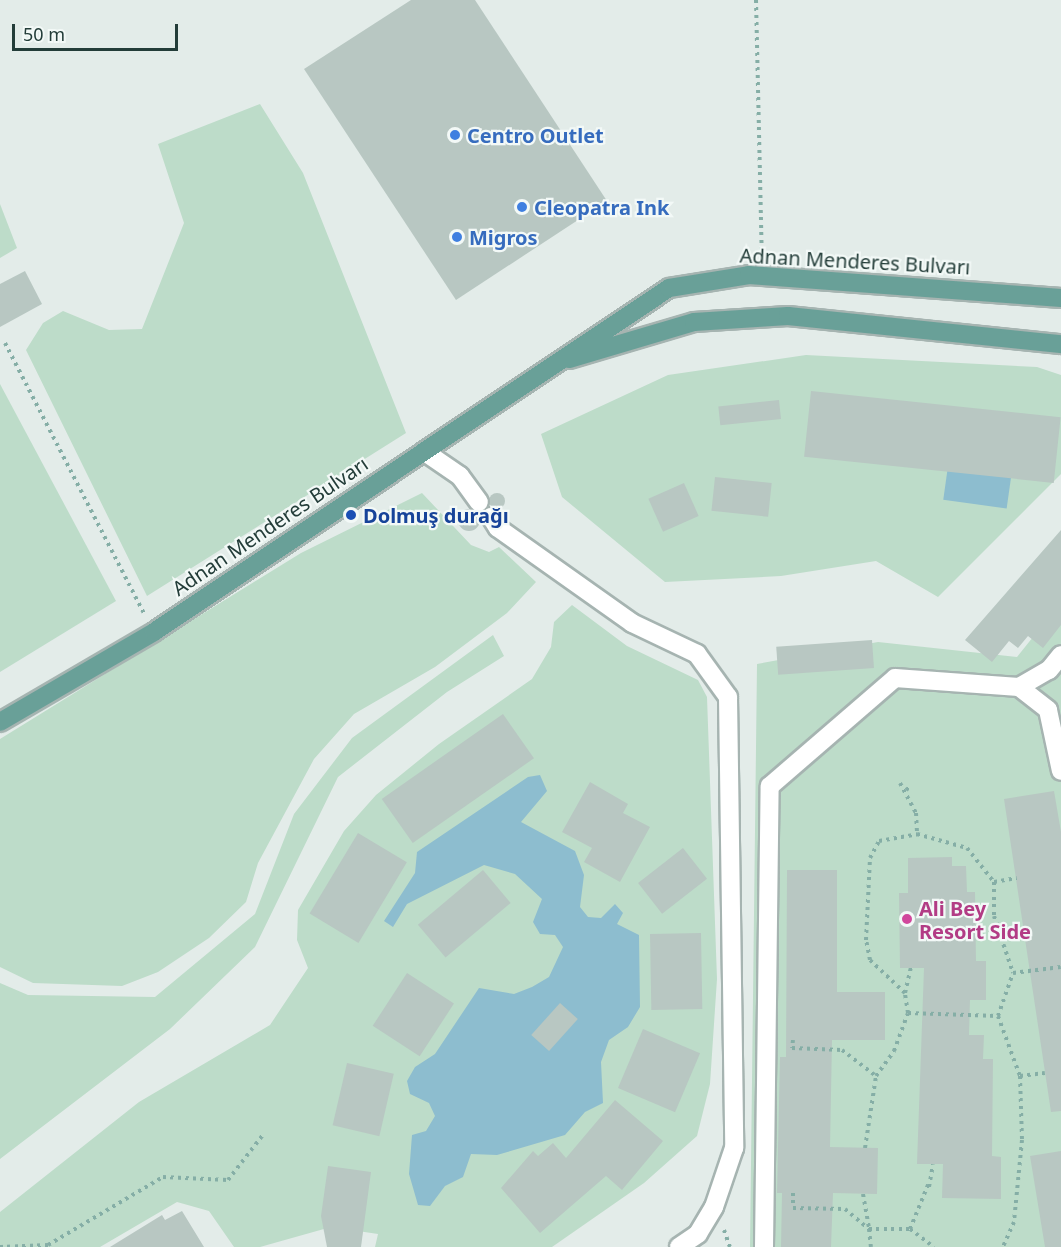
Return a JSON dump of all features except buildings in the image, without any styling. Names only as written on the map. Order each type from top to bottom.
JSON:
[{"type":"main road","name":"Adnan Menderes Bulvarı","points":[[0,723],[154,632],[669,288],[763,276],[1061,298]]},
{"type":"main road","name":"Adnan Menderes Bulvarı","points":[[562,361],[694,322],[788,316],[1061,344]]},
{"type":"lane","points":[[425,452],[460,476],[479,502]]},
{"type":"lane","points":[[491,517],[498,528],[632,623],[698,654],[728,697],[734,1148],[714,1208],[698,1234],[679,1247]]},
{"type":"lane","points":[[764,1247],[770,786],[896,678],[1019,687],[1049,670],[1061,654]]},
{"type":"lane","points":[[1019,687],[1048,710],[1061,771]]},
{"type":"path","points":[[756,0],[763,276]]},
{"type":"path","points":[[5,343],[154,632]]},
{"type":"path","points":[[900,783],[906,790],[917,834]]},
{"type":"path","points":[[906,790],[911,786]]},
{"type":"path","points":[[905,993],[870,960],[870,858],[879,841],[917,834],[967,848],[994,882],[994,916],[1013,973],[998,1016],[1020,1076],[1022,1140],[1014,1222],[1003,1247]]},
{"type":"path","points":[[994,882],[1017,878]]},
{"type":"path","points":[[1013,973],[1061,967]]},
{"type":"path","points":[[866,1148],[876,1076],[894,1051],[908,1013],[905,993],[911,968]]},
{"type":"path","points":[[908,1013],[998,1016]]},
{"type":"path","points":[[793,1040],[792,1048],[842,1050],[876,1076]]},
{"type":"path","points":[[1020,1076],[1045,1073]]},
{"type":"path","points":[[0,1247],[48,1245],[163,1177],[228,1180],[262,1136]]},
{"type":"path","points":[[910,1229],[928,1186],[933,1164]]},
{"type":"path","points":[[793,1193],[793,1208],[845,1209],[869,1229],[910,1229],[934,1247]]},
{"type":"path","points":[[863,1194],[871,1247]]},
{"type":"green space","points":[[260,104],[303,173],[406,433],[147,596],[26,350],[43,323],[63,311],[109,330],[142,329],[184,223],[158,144]]},
{"type":"green space","points":[[0,204],[17,248],[0,258]]},
{"type":"green space","points":[[806,355],[1037,367],[1061,375],[1061,474],[938,597],[876,561],[781,576],[665,582],[562,497],[541,434],[668,375]]},
{"type":"green space","points":[[0,384],[116,601],[0,672]]},
{"type":"green space","points":[[422,493],[471,545],[489,552],[499,547],[536,582],[507,613],[435,667],[354,714],[314,759],[258,863],[246,902],[209,938],[158,972],[122,986],[33,983],[0,967],[0,739],[301,553]]},
{"type":"green space","name":"Ali Bey Resort Side","points":[[1061,602],[1061,1247],[750,1247],[757,664],[878,642],[1017,657]]},
{"type":"green space","points":[[572,605],[627,646],[698,680],[707,697],[717,979],[710,1084],[697,1136],[644,1183],[552,1247],[375,1247],[378,1234],[331,1227],[260,1247],[234,1247],[209,1211],[177,1202],[100,1247],[0,1247],[0,1212],[139,1102],[270,1025],[308,968],[297,940],[298,910],[344,831],[376,795],[439,744],[532,679],[551,647],[554,622]]},
{"type":"green space","points":[[493,635],[504,656],[447,692],[338,777],[255,947],[170,1029],[0,1159],[0,983],[28,995],[155,997],[255,914],[294,814],[352,738]]},
{"type":"water","points":[[948,466],[1011,475],[1007,509],[943,500]]},
{"type":"water","points":[[540,775],[547,791],[521,822],[575,851],[584,875],[580,907],[588,917],[601,918],[615,904],[623,913],[617,924],[639,935],[640,1007],[628,1027],[609,1040],[601,1062],[603,1103],[585,1112],[565,1135],[497,1155],[471,1154],[463,1177],[445,1186],[430,1206],[418,1205],[409,1174],[412,1135],[426,1131],[435,1116],[429,1103],[410,1094],[407,1081],[415,1067],[435,1054],[479,988],[514,994],[532,987],[549,977],[563,947],[555,935],[540,934],[533,922],[542,899],[515,874],[484,865],[407,904],[393,927],[384,921],[415,873],[417,852],[528,777]]},
{"type":"place","name":"Centro Outlet","points":[[455,135]]},
{"type":"place","name":"Cleopatra Ink","points":[[522,207]]},
{"type":"place","name":"Migros","points":[[457,237]]},
{"type":"place","name":"Dolmuş durağı","points":[[351,515]]},
{"type":"place","name":"Ali Bey Resort Side","points":[[907,919]]}]
